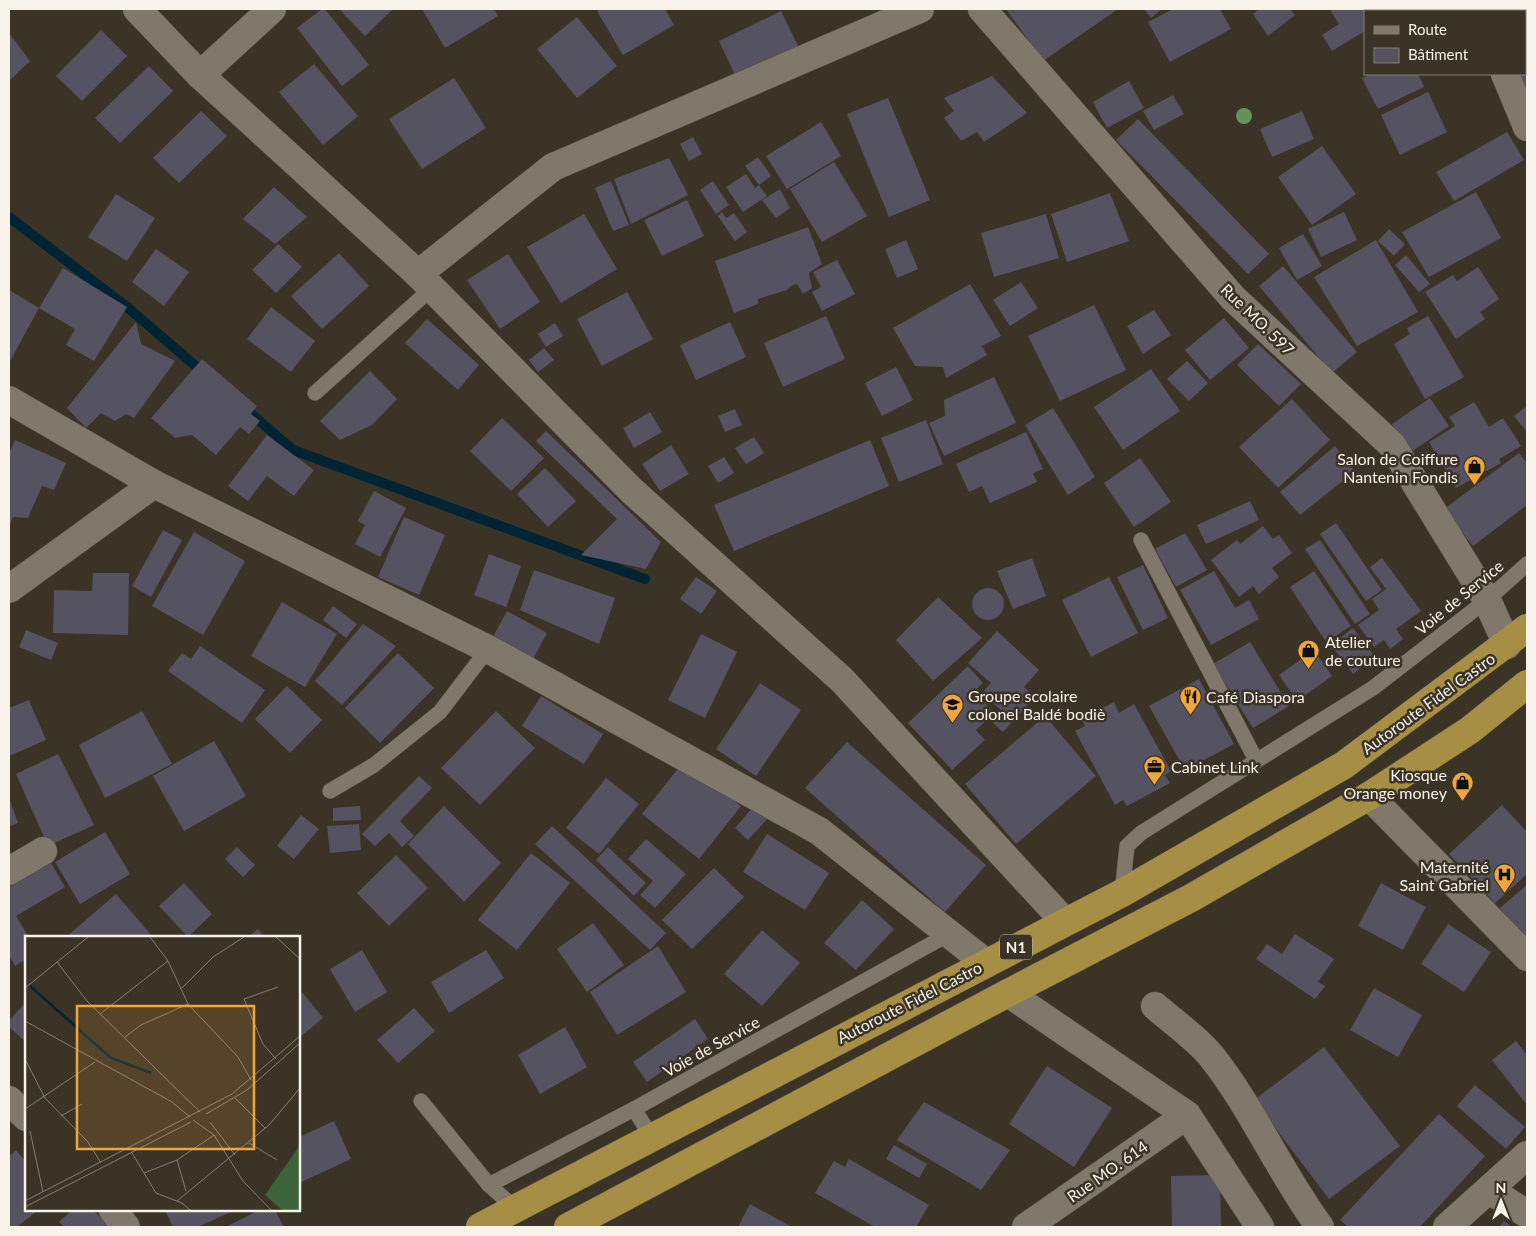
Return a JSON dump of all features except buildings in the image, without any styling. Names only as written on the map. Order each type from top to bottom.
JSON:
[{"type":"highway","name":"Autoroute Fidel Castro","points":[[480,1227],[651,1136],[1122,893],[1344,765],[1507,645],[1527,628]]},
{"type":"highway","name":"N1","points":[[568,1227],[1191,898],[1369,796],[1470,730],[1527,684]]},
{"type":"street","points":[[137,9],[200,75],[425,281],[632,490],[842,680],[1065,922]]},
{"type":"street","points":[[200,75],[272,9]]},
{"type":"street","points":[[425,281],[553,167],[920,9]]},
{"type":"street","name":"Rue MO. 597","points":[[982,9],[1233,298],[1392,445],[1487,600],[1507,645]]},
{"type":"street","points":[[1505,75],[1527,127]]},
{"type":"street","points":[[9,400],[154,484],[488,649],[820,832],[986,963]]},
{"type":"street","points":[[9,589],[154,484]]},
{"type":"street","points":[[1369,796],[1527,957]]},
{"type":"street","points":[[9,871],[43,851]]},
{"type":"street","points":[[1008,993],[1187,1115],[1260,1227]]},
{"type":"street","points":[[1155,1006],[1210,1055],[1227,1077],[1301,1202],[1320,1227]]},
{"type":"street","points":[[9,1100],[25,1116]]},
{"type":"street","name":"Rue MO. 614","points":[[1026,1227],[1187,1115]]},
{"type":"street","points":[[1447,1227],[1527,1155]]},
{"type":"street","points":[[1489,1190],[1527,1214]]},
{"type":"street","points":[[114,1211],[126,1227]]},
{"type":"lane","points":[[315,393],[425,281]]},
{"type":"lane","points":[[1141,540],[1256,760]]},
{"type":"lane","name":"Voie de Service","points":[[1122,893],[1127,846],[1141,832],[1373,688],[1487,600],[1527,564]]},
{"type":"lane","points":[[330,792],[374,765],[440,712],[488,649]]},
{"type":"lane","name":"Voie de Service","points":[[489,1185],[634,1109],[949,934]]},
{"type":"lane","points":[[422,1101],[489,1185],[516,1208]]},
{"type":"lane","points":[[634,1109],[651,1136]]},
{"type":"waterway","points":[[9,217],[127,307],[205,374]]},
{"type":"waterway","points":[[241,405],[293,450],[645,579]]},
{"type":"place","name":"Salon de Coiffure Nantenin Fondis","points":[[1474,486]]},
{"type":"place","name":"Atelier de couture","points":[[1309,669]]},
{"type":"place","name":"Café Diaspora","points":[[1190,715]]},
{"type":"place","name":"Groupe scolaire colonel Baldé bodiè","points":[[952,723]]},
{"type":"place","name":"Cabinet Link","points":[[1155,785]]},
{"type":"place","name":"Kiosque Orange money","points":[[1463,802]]},
{"type":"place","name":"Maternité Saint Gabriel","points":[[1505,894]]}]
